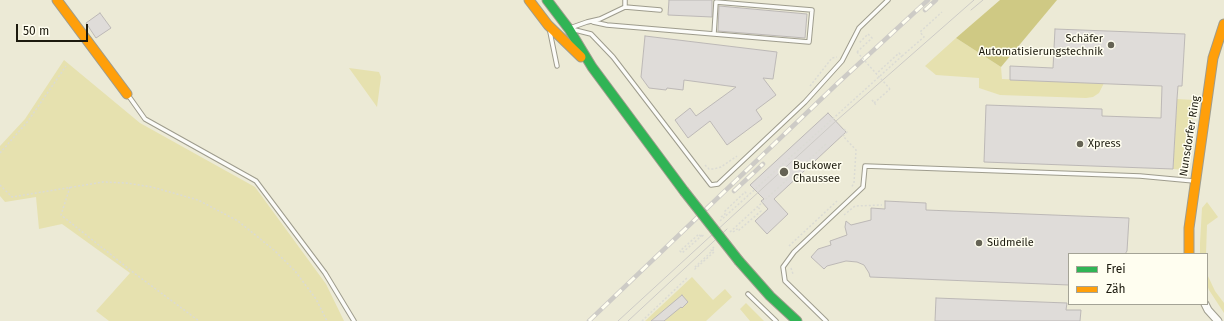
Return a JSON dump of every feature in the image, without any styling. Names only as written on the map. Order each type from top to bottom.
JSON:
[{"type":"main road","points":[[57,0],[127,94]]},
{"type":"main road","points":[[529,0],[592,67]]},
{"type":"main road","points":[[547,0],[592,67],[684,191],[739,261],[770,296],[797,321]]},
{"type":"main road","name":"Nunsdorfer Ring","points":[[1190,253],[1189,228],[1213,58],[1224,24]]},
{"type":"street","points":[[1206,305],[1218,321]]},
{"type":"lane","points":[[625,7],[626,0]]},
{"type":"lane","points":[[565,28],[591,34],[613,57],[711,185],[718,184],[805,102],[842,61],[859,28],[888,0]]},
{"type":"lane","points":[[565,28],[587,22],[593,22],[607,25],[809,42],[812,10],[716,2],[714,34]]},
{"type":"lane","points":[[593,22],[625,7],[660,10]]},
{"type":"lane","points":[[551,25],[557,66]]},
{"type":"lane","points":[[127,94],[145,119],[256,181],[325,274],[354,321]]},
{"type":"lane","points":[[826,321],[785,281],[784,267],[794,252],[863,187],[865,166],[1140,176],[1195,181]]},
{"type":"lane","points":[[748,294],[776,321]]},
{"type":"path","points":[[719,221],[924,37],[920,32],[942,12]]},
{"type":"path","points":[[872,38],[857,52],[890,89],[874,103]]},
{"type":"path","points":[[876,74],[899,54],[902,56]]},
{"type":"path","points":[[808,88],[832,58]]},
{"type":"path","points":[[0,152],[28,121],[66,66]]},
{"type":"path","points":[[872,100],[876,105]]},
{"type":"path","points":[[844,129],[847,132],[843,136],[856,150],[854,183],[846,193]]},
{"type":"path","points":[[726,236],[826,144]]},
{"type":"path","points":[[703,163],[709,168],[714,169],[721,167],[741,154]]},
{"type":"path","points":[[0,185],[12,197],[103,182],[126,183],[152,187],[198,200],[238,221],[275,250],[316,299],[328,321]]},
{"type":"path","points":[[70,187],[61,215],[199,321]]},
{"type":"path","points":[[721,217],[725,214],[724,212],[745,192],[748,196]]},
{"type":"path","points":[[793,274],[791,269],[792,264],[798,256],[789,246],[840,198]]},
{"type":"path","points":[[843,216],[854,206],[882,205]]},
{"type":"path","points":[[733,232],[737,229],[738,231],[761,211],[758,207]]},
{"type":"path","points":[[702,235],[701,236],[697,240],[682,253],[680,251],[699,234],[701,237],[707,232]]},
{"type":"path","points":[[714,250],[713,250],[708,255],[694,268],[696,269],[714,252],[711,250],[716,245]]},
{"type":"path","points":[[642,321],[687,278]]},
{"type":"shaded area","points":[[1000,0],[1057,0],[1001,67],[956,38]]},
{"type":"shaded area","points":[[956,38],[1001,67],[1002,79],[1104,83],[1099,93],[1093,97],[1086,98],[1000,95],[979,88],[979,78],[936,75],[925,66]]},
{"type":"shaded area","points":[[64,60],[140,123],[255,187],[326,284],[344,321],[109,321],[96,311],[130,273],[62,224],[39,229],[36,197],[5,202],[0,196],[0,146],[25,119]]},
{"type":"shaded area","points":[[349,68],[379,72],[381,77],[377,107]]},
{"type":"shaded area","points":[[1177,99],[1195,100],[1185,170],[1173,169]]},
{"type":"shaded area","points":[[1207,202],[1218,217],[1207,225],[1206,253],[1200,253],[1202,208]]},
{"type":"shaded area","points":[[1208,276],[1215,291],[1224,303],[1224,313],[1209,290]]},
{"type":"shaded area","points":[[692,277],[713,300],[725,289],[732,297],[706,321],[645,321]]},
{"type":"shaded area","points":[[746,303],[764,321],[750,321],[740,309]]},
{"type":"building","points":[[669,0],[712,0],[712,17],[668,15]]},
{"type":"building","points":[[719,6],[807,14],[805,38],[718,31]]},
{"type":"building","points":[[100,13],[111,28],[96,38],[86,23]]},
{"type":"building","points":[[1055,29],[1185,34],[1182,86],[1178,86],[1173,169],[984,162],[986,105],[1102,109],[1102,116],[1161,118],[1162,86],[1010,80],[1010,66],[1053,68]]},
{"type":"building","points":[[645,36],[777,52],[773,79],[763,78],[776,95],[756,110],[762,119],[727,145],[710,121],[688,138],[675,120],[690,108],[696,116],[736,87],[684,80],[683,90],[649,88],[641,77]]},
{"type":"building","points":[[828,113],[846,132],[774,199],[788,214],[767,234],[755,221],[768,209],[761,201],[764,199],[750,185]]},
{"type":"building","name":"Südmeile","points":[[885,201],[926,203],[926,210],[1129,218],[1127,251],[1126,253],[1068,253],[1068,285],[870,277],[864,265],[857,262],[846,261],[827,266],[824,269],[811,257],[818,249],[831,245],[830,241],[847,235],[845,227],[846,221],[851,225],[871,220],[871,208],[885,209]]},
{"type":"building","points":[[682,295],[688,302],[682,308],[681,307],[664,321],[651,321]]},
{"type":"building","points":[[936,298],[1067,303],[1066,310],[1081,310],[1080,321],[935,321]]},
{"type":"tram line","points":[[618,321],[836,121],[974,0]]},
{"type":"tram line","points":[[971,10],[983,0]]},
{"type":"tram line","points":[[628,321],[727,229]]},
{"type":"railway","points":[[589,321],[839,82],[928,0]]},
{"type":"railway","points":[[925,10],[936,0]]},
{"type":"railway","points":[[734,191],[763,164]]},
{"type":"traffic: fast","points":[[547,0],[569,29],[592,67],[684,191]]},
{"type":"traffic: fast","points":[[684,191],[739,261]]},
{"type":"traffic: fast","points":[[739,261],[770,296],[797,321]]},
{"type":"traffic: slow","points":[[57,0],[127,94]]},
{"type":"traffic: slow","points":[[529,0],[548,25],[581,57]]},
{"type":"traffic: slow","points":[[1189,253],[1189,228],[1213,58],[1224,24]]},
{"type":"place","name":"Schäfer Automatisierungstechnik","points":[[1111,45]]},
{"type":"place","name":"Xpress","points":[[1080,144]]},
{"type":"place","name":"Buckower Chaussee","points":[[784,172]]},
{"type":"place","name":"Südmeile","points":[[979,243]]}]
